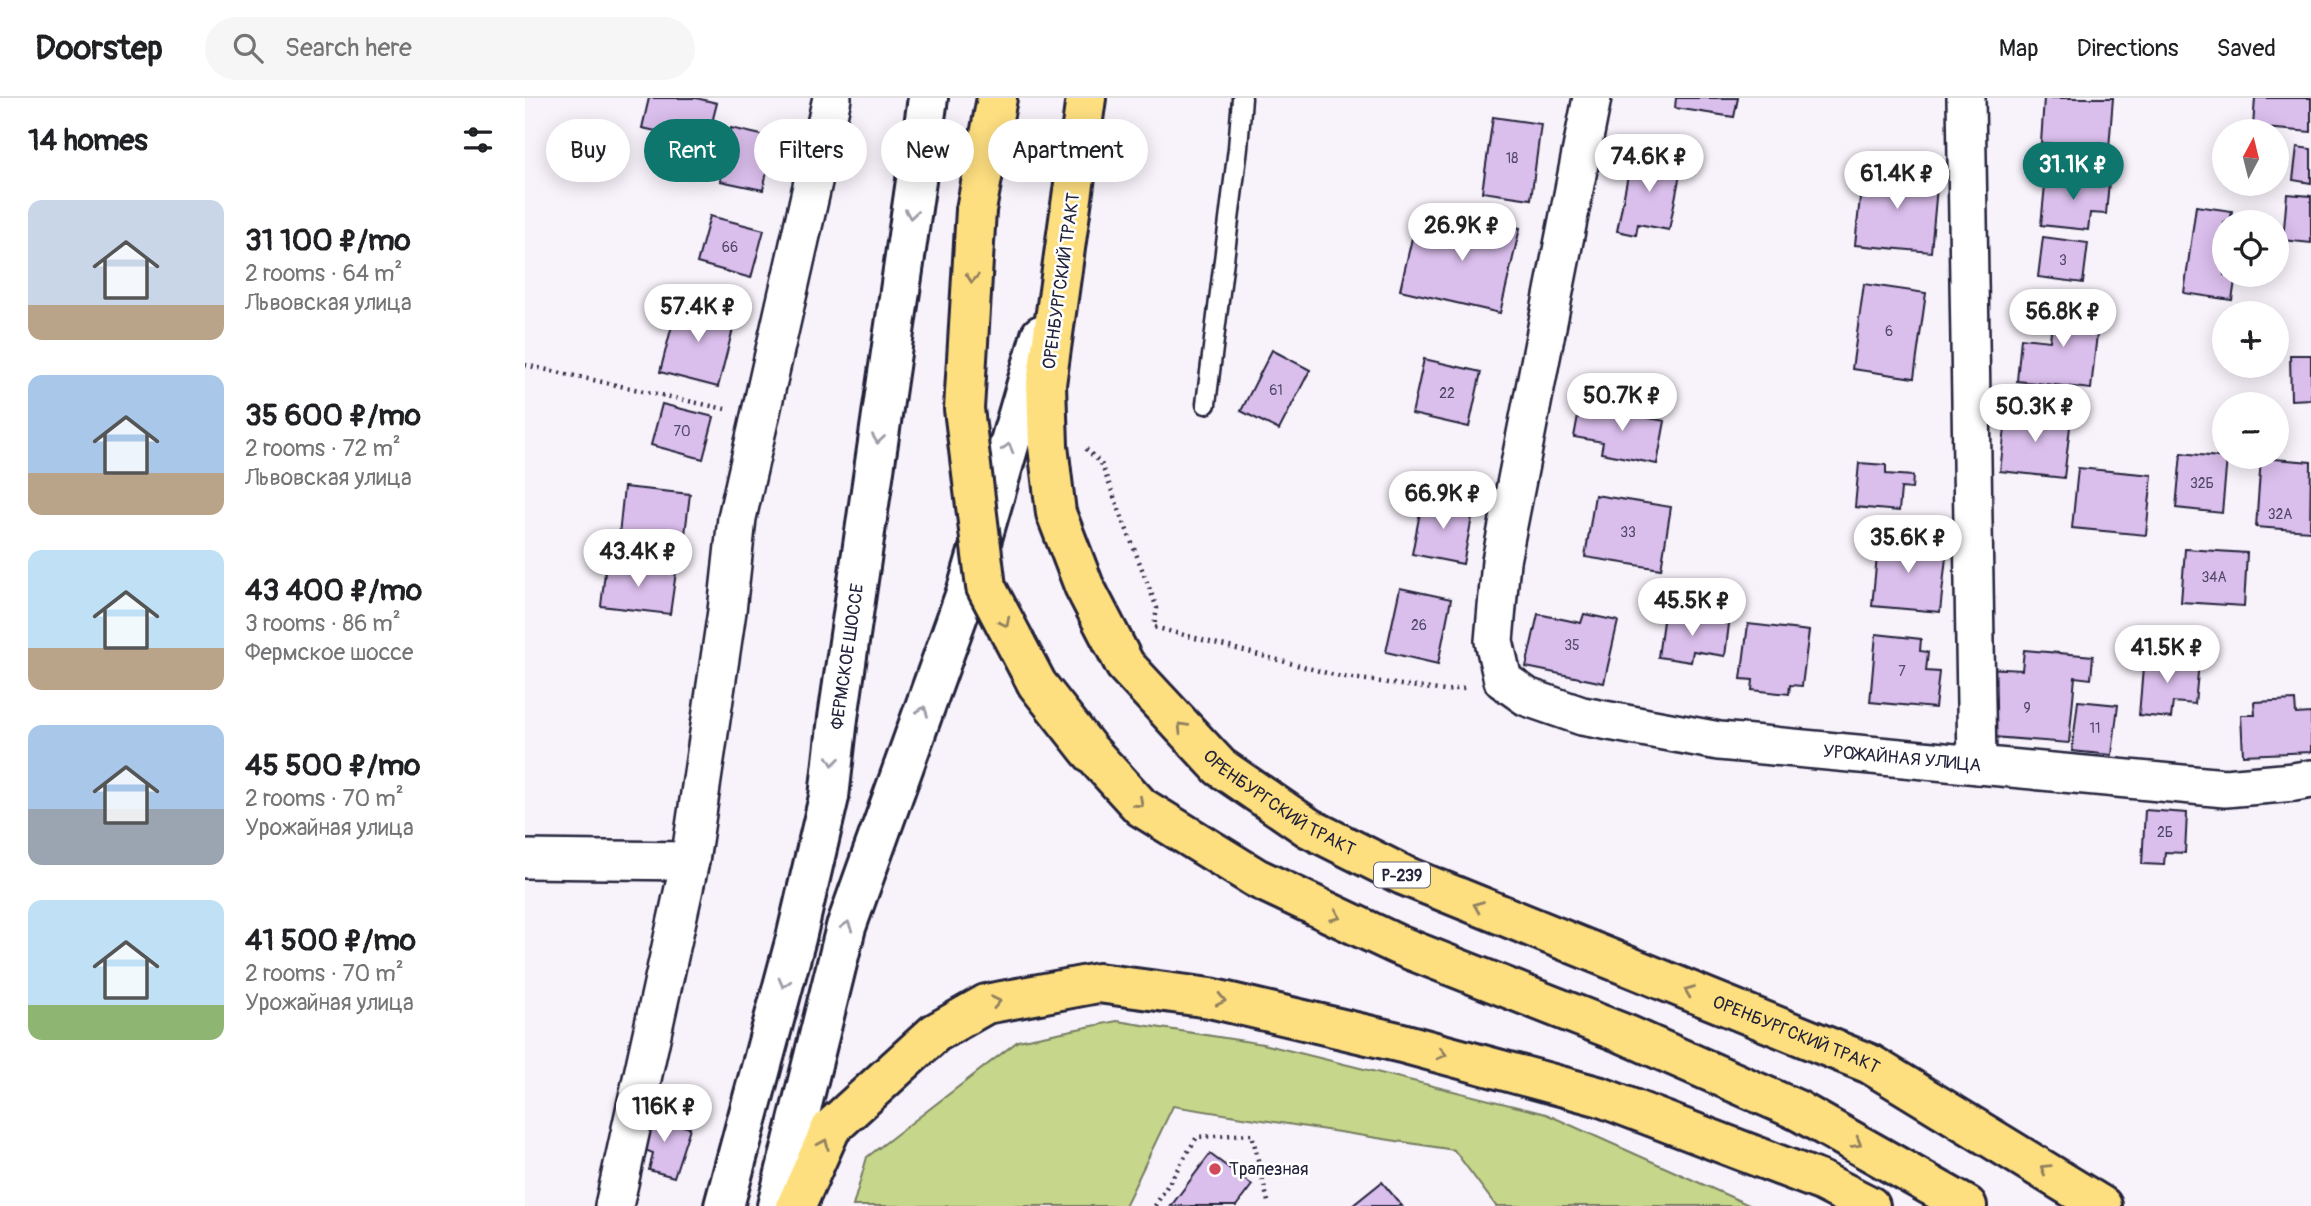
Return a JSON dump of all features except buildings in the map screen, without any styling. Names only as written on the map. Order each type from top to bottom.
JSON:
[{"type":"main road","name":"ФЕРМСКОЕ ШОССЕ","points":[[725,1206],[793,951],[829,797],[838,718],[928,98]]},
{"type":"main road","points":[[997,98],[976,210],[964,409],[986,587],[1037,684],[1089,750],[1141,807],[1256,878],[1398,946],[1627,1035],[1797,1110],[1967,1206]]},
{"type":"main road","name":"ОРЕНБУРГСКИЙ ТРАКТ","points":[[1086,98],[1047,384],[1048,446],[1056,513],[1084,586],[1125,665],[1220,768],[1309,828],[1403,875],[1870,1064],[2102,1206]]},
{"type":"main road","points":[[777,1206],[846,927],[967,590],[1064,257]]},
{"type":"main road","points":[[796,1206],[831,1128],[935,1033],[986,1004],[1098,983],[1210,998],[1402,1043],[1601,1097],[1821,1181],[1870,1206]]},
{"type":"street","points":[[614,1206],[690,861],[727,611],[737,518],[832,98]]},
{"type":"street","points":[[1503,680],[1495,640],[1501,561],[1592,98]]},
{"type":"street","points":[[1966,98],[1977,765]]},
{"type":"street","name":"УРОЖАЙНАЯ УЛИЦА","points":[[1503,680],[1527,697],[1582,716],[1719,741],[2225,789],[2311,779]]},
{"type":"street","points":[[525,859],[690,861]]},
{"type":"lane","points":[[1206,404],[1238,148],[1241,98]]},
{"type":"path","points":[[525,365],[760,417]]},
{"type":"path","points":[[1080,444],[1101,463],[1157,608],[1154,626],[1338,676],[1445,691],[1503,680]]},
{"type":"path","points":[[1155,1206],[1197,1137],[1252,1134],[1269,1206]]},
{"type":"green space","points":[[1117,1021],[1263,1044],[1546,1114],[1751,1206],[1496,1206],[1454,1150],[1173,1106],[1125,1206],[853,1206],[867,1157],[1018,1041]]},
{"type":"place","name":"Трапезная","points":[[1215,1169]]}]
